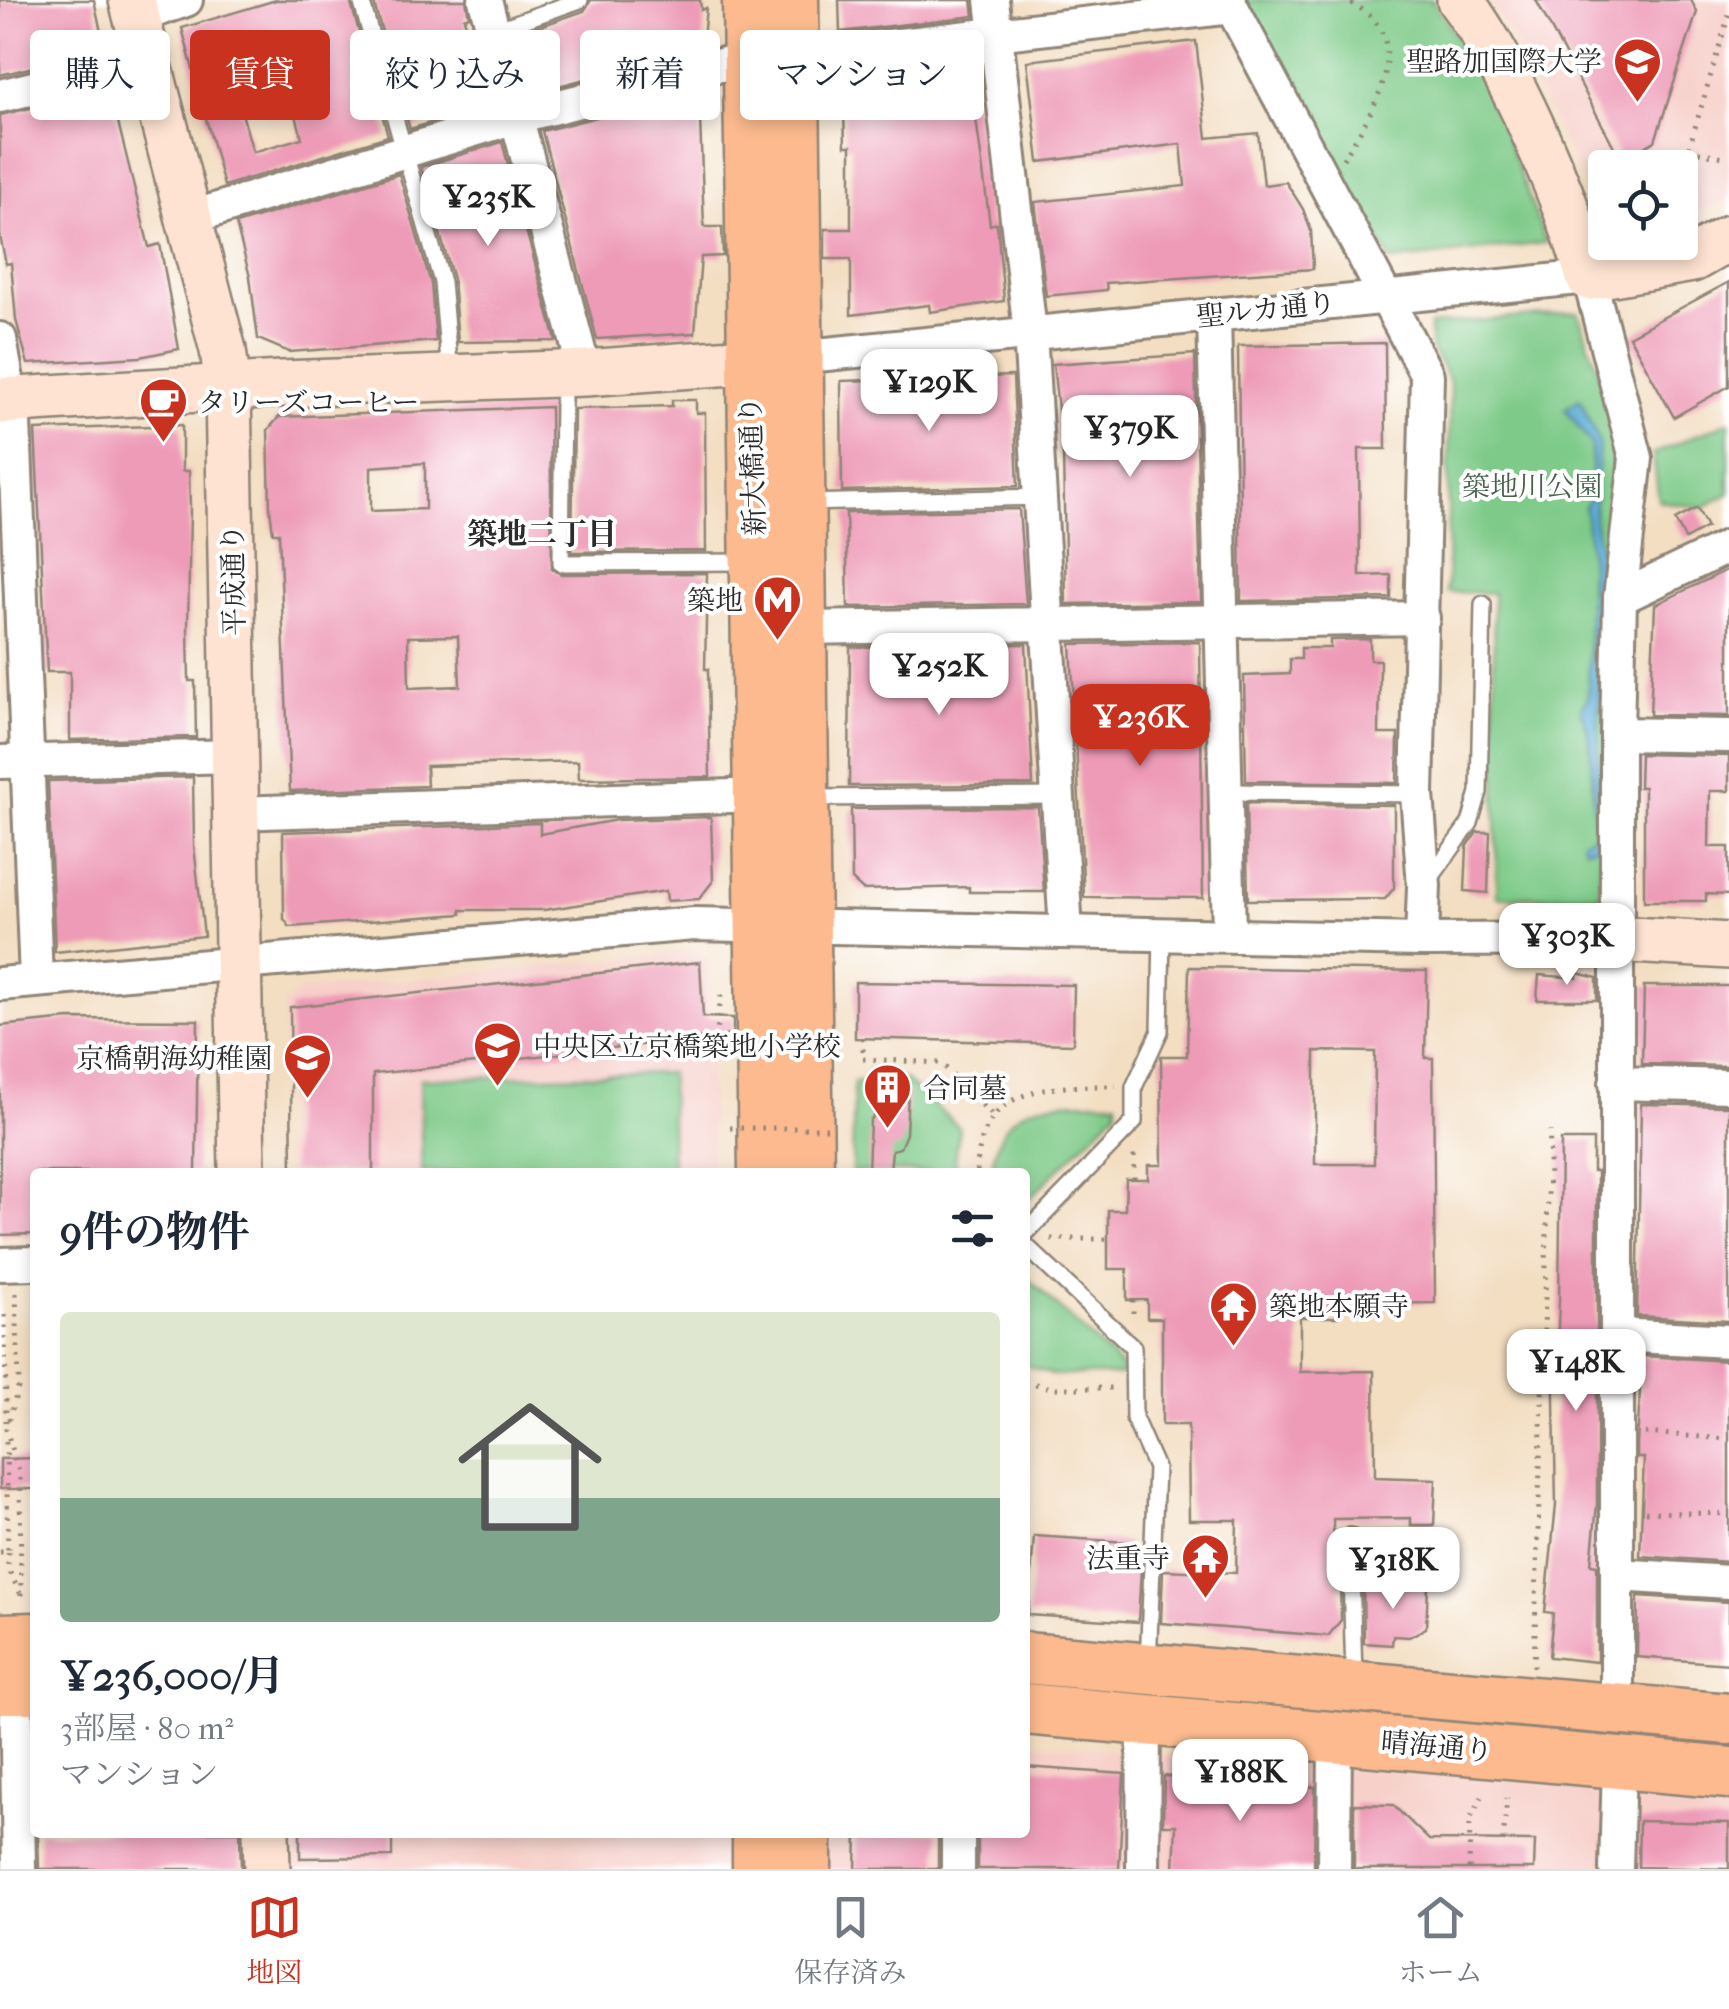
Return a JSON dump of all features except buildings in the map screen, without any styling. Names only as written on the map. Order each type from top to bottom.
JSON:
[{"type":"main road","name":"新大橋通り","points":[[748,0],[760,30]]},
{"type":"main road","name":"新大橋通り","points":[[782,30],[793,0]]},
{"type":"main road","name":"新大橋通り","points":[[771,120],[773,360],[755,562],[783,796],[785,928],[808,1168]]},
{"type":"main road","name":"新大橋通り","points":[[773,360],[800,503],[802,628],[783,796]]},
{"type":"main road","name":"新大橋通り","points":[[764,1168],[785,928]]},
{"type":"main road","points":[[0,1639],[30,1638]]},
{"type":"main road","name":"晴海通り","points":[[1030,1658],[1729,1718]]},
{"type":"main road","name":"晴海通り","points":[[1030,1709],[1729,1773]]},
{"type":"main road","points":[[756,1869],[758,1838]]},
{"type":"main road","points":[[806,1838],[806,1869]]},
{"type":"street","points":[[134,8],[186,0]]},
{"type":"street","points":[[992,0],[1030,332],[1066,932]]},
{"type":"street","points":[[1460,0],[1500,63],[1579,242],[1636,458],[1620,598],[1616,939],[1617,1710]]},
{"type":"street","points":[[984,34],[1230,4],[1388,295],[1427,375],[1418,794],[1424,886],[1422,940]]},
{"type":"street","points":[[560,106],[740,65]]},
{"type":"street","points":[[0,96],[30,89]]},
{"type":"street","name":"平成通り","points":[[164,120],[223,350],[228,388],[242,1168]]},
{"type":"street","points":[[189,218],[503,120]]},
{"type":"street","points":[[517,120],[574,386]]},
{"type":"street","name":"聖ルカ通り","points":[[773,360],[1590,277],[1692,258],[1729,238]]},
{"type":"street","points":[[1214,316],[1229,934]]},
{"type":"street","points":[[0,339],[6,401],[14,761],[36,980]]},
{"type":"street","points":[[6,401],[450,378],[574,386],[773,360]]},
{"type":"street","points":[[1620,598],[1729,546]]},
{"type":"street","points":[[802,628],[1422,618]]},
{"type":"street","points":[[1618,734],[1729,736]]},
{"type":"street","points":[[14,761],[236,756]]},
{"type":"street","points":[[237,813],[783,796]]},
{"type":"street","points":[[0,984],[694,924],[1422,940],[1616,939],[1729,946]]},
{"type":"street","points":[[1616,1083],[1729,1086]]},
{"type":"street","points":[[1617,1335],[1729,1341]]},
{"type":"street","points":[[1617,1575],[1729,1582]]},
{"type":"street","points":[[17,1688],[18,1869]]},
{"type":"street","points":[[1143,1869],[1144,1720]]},
{"type":"street","points":[[1334,1869],[1335,1737]]},
{"type":"street","points":[[1616,1869],[1619,1763]]},
{"type":"street","points":[[266,1838],[267,1869]]},
{"type":"street","points":[[958,1838],[958,1869]]},
{"type":"lane","points":[[361,0],[442,282],[450,378]]},
{"type":"lane","points":[[489,16],[580,0]]},
{"type":"lane","points":[[574,386],[561,563],[755,562]]},
{"type":"lane","points":[[800,503],[1040,497]]},
{"type":"lane","points":[[1424,886],[1470,823],[1480,792],[1483,604]]},
{"type":"lane","points":[[1226,792],[1418,794]]},
{"type":"lane","points":[[783,796],[1058,796]]},
{"type":"lane","points":[[1030,1229],[1134,1122],[1134,1086],[1160,1031],[1162,933]]},
{"type":"lane","points":[[1030,1250],[1133,1347],[1134,1418],[1156,1468],[1148,1668]]},
{"type":"lane","points":[[1350,1536],[1354,1687]]},
{"type":"path","points":[[1326,186],[1359,134],[1389,65],[1385,35],[1359,7],[1344,0]]},
{"type":"path","points":[[1688,150],[1729,14]]},
{"type":"path","points":[[1698,152],[1729,158]]},
{"type":"path","points":[[721,990],[716,1044],[725,1059]]},
{"type":"path","points":[[863,1038],[862,1059],[941,1063],[994,1117]]},
{"type":"path","points":[[978,1168],[981,1140],[994,1117],[1016,1098],[1042,1087],[1134,1086]]},
{"type":"path","points":[[730,1128],[835,1128]]},
{"type":"path","points":[[1534,1670],[1550,1131]]},
{"type":"path","points":[[1070,1239],[1108,1239]]},
{"type":"path","points":[[5,1315],[4,1552],[21,1596],[20,1474],[6,1429],[18,1385],[17,1269]]},
{"type":"path","points":[[1030,1382],[1050,1388],[1133,1388]]},
{"type":"path","points":[[1617,1431],[1729,1439]]},
{"type":"path","points":[[1617,1511],[1729,1514]]},
{"type":"path","points":[[1470,1869],[1470,1819],[1482,1796]]},
{"type":"path","points":[[1503,1841],[1507,1798]]},
{"type":"shaded area","name":"聖路加国際大学","points":[[1489,0],[1729,0],[1729,201],[1698,210],[1698,150],[1588,150],[1588,191],[1513,38]]},
{"type":"shaded area","name":"中央区立京橋築地小学校","points":[[697,951],[709,962],[712,1168],[286,1168],[284,1005],[300,991]]},
{"type":"shaded area","points":[[1030,1743],[1729,1799],[1729,1869],[283,1869],[282,1838],[1030,1838]]},
{"type":"green space","points":[[1244,0],[1432,0],[1485,80],[1546,243],[1391,261]]},
{"type":"green space","name":"築地川公園","points":[[1578,312],[1608,399],[1615,487],[1599,897],[1497,897],[1493,593],[1447,592],[1450,382],[1430,347],[1430,325]]},
{"type":"green space","points":[[1729,421],[1729,493],[1703,508],[1659,501],[1653,454]]},
{"type":"green space","points":[[670,1073],[672,1168],[422,1168],[420,1079]]},
{"type":"green space","points":[[904,1079],[959,1127],[954,1168],[852,1168],[854,1082]]},
{"type":"green space","points":[[1072,1101],[1117,1101],[1117,1110],[1030,1198],[1030,1168],[993,1168],[997,1146],[1005,1128],[1018,1115],[1034,1107]]},
{"type":"green space","points":[[1030,1281],[1121,1366],[1122,1375],[1052,1375],[1030,1367]]},
{"type":"water","points":[[1580,399],[1599,443],[1594,519],[1600,553],[1598,846],[1584,848],[1582,841],[1595,835],[1590,739],[1581,709],[1588,698],[1590,558],[1585,507],[1592,495],[1591,444],[1565,409]]},
{"type":"place","name":"聖路加国際大学","points":[[1637,104]]},
{"type":"place","name":"タリーズコーヒー","points":[[163,444]]},
{"type":"place","name":"築地","points":[[778,642]]},
{"type":"place","name":"中央区立京橋築地小学校","points":[[498,1088]]},
{"type":"place","name":"京橋朝海幼稚園","points":[[307,1100]]},
{"type":"place","name":"合同墓","points":[[888,1130]]},
{"type":"place","name":"築地本願寺","points":[[1234,1348]]},
{"type":"place","name":"法重寺","points":[[1205,1600]]},
{"type":"district","name":"築地二丁目","points":[[542,534]]}]
